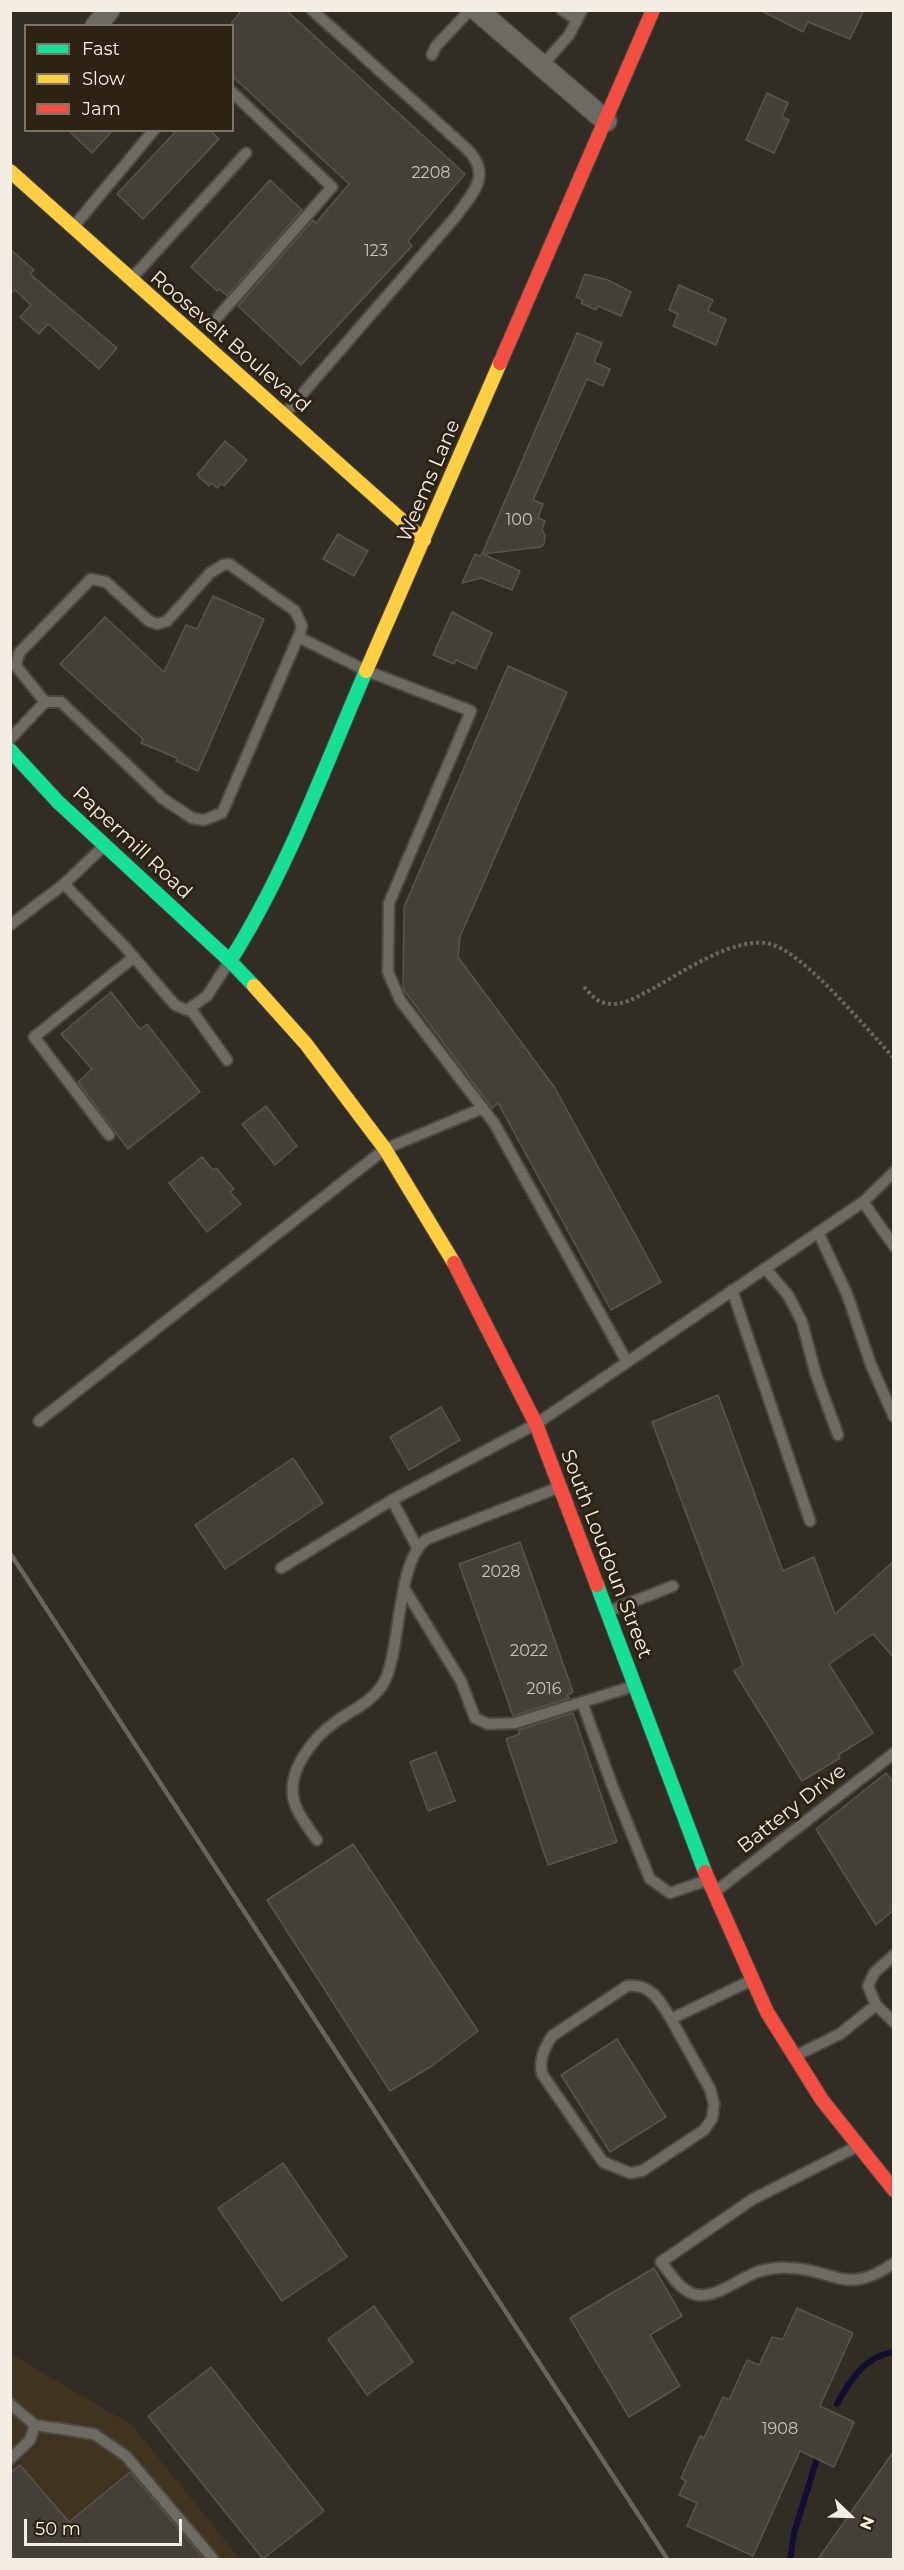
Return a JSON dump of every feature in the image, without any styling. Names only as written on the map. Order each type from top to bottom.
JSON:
[{"type":"main road","name":"Weems Lane","points":[[230,961],[255,921],[279,872],[653,10]]},
{"type":"main road","name":"Roosevelt Boulevard","points":[[10,171],[424,540]]},
{"type":"main road","name":"Papermill Road","points":[[10,750],[58,802],[230,961]]},
{"type":"main road","name":"South Loudoun Street","points":[[230,961],[306,1044],[386,1149],[461,1274],[536,1424],[713,1893],[767,2012],[822,2100],[894,2190]]},
{"type":"street","points":[[98,24],[109,10]]},
{"type":"street","points":[[477,10],[606,121]]},
{"type":"lane","points":[[284,415],[457,215],[478,184],[480,174],[477,160],[466,149],[312,10]]},
{"type":"lane","points":[[432,55],[436,46],[470,10]]},
{"type":"lane","points":[[542,66],[569,35],[580,15],[562,10]]},
{"type":"lane","points":[[217,318],[332,187],[234,94]]},
{"type":"lane","points":[[72,228],[152,132]]},
{"type":"lane","points":[[130,280],[246,153]]},
{"type":"lane","points":[[10,739],[45,702],[61,702],[162,798],[192,818],[204,820],[222,813],[302,626],[295,611],[229,564],[215,568],[167,621],[157,624],[149,621],[106,582],[91,579],[24,647],[15,660],[16,666],[45,702]]},
{"type":"lane","points":[[298,637],[367,671],[471,711],[389,903],[388,972],[400,1000],[500,1133],[627,1362]]},
{"type":"lane","points":[[10,925],[64,884],[105,845]]},
{"type":"lane","points":[[64,884],[134,957],[175,1005],[187,1010],[207,996],[230,961]]},
{"type":"lane","points":[[109,1135],[34,1037],[134,957]]},
{"type":"lane","points":[[190,1008],[226,1060]]},
{"type":"lane","points":[[39,1421],[386,1149],[483,1108]]},
{"type":"lane","points":[[281,1568],[392,1500],[536,1424],[863,1202],[894,1172]]},
{"type":"lane","points":[[863,1202],[894,1246]]},
{"type":"lane","points":[[818,1232],[847,1294],[871,1365],[894,1417]]},
{"type":"lane","points":[[765,1268],[788,1295],[802,1322],[816,1376],[838,1435]]},
{"type":"lane","points":[[732,1290],[810,1521]]},
{"type":"lane","points":[[317,1840],[295,1804],[292,1791],[295,1773],[303,1757],[327,1730],[369,1700],[382,1684],[392,1662],[404,1588],[418,1549],[427,1539],[560,1487]]},
{"type":"lane","points":[[392,1500],[418,1549]]},
{"type":"lane","points":[[608,1611],[673,1586]]},
{"type":"lane","points":[[404,1588],[461,1681],[478,1721],[498,1725],[515,1723],[635,1686]]},
{"type":"lane","points":[[582,1702],[650,1879],[669,1893],[708,1880]]},
{"type":"lane","name":"Battery Drive","points":[[713,1893],[894,1753]]},
{"type":"lane","points":[[894,1955],[874,1973],[868,1986],[876,2005],[894,2022]]},
{"type":"lane","points":[[671,2019],[752,1980]]},
{"type":"lane","points":[[637,1985],[650,1990],[671,2019],[710,2089],[714,2104],[712,2120],[704,2130],[653,2165],[642,2171],[630,2173],[603,2162],[542,2074],[540,2063],[544,2048],[552,2036],[627,1986],[637,1985]]},
{"type":"lane","points":[[794,2056],[840,2034],[876,2005]]},
{"type":"lane","points":[[858,2146],[753,2199],[661,2262],[681,2287],[696,2295],[711,2294],[760,2271],[790,2268],[854,2282],[879,2273],[894,2263]]},
{"type":"lane","points":[[10,2404],[35,2425],[94,2434],[126,2456],[214,2559]]},
{"type":"lane","points":[[10,2459],[30,2440],[35,2425]]},
{"type":"path","points":[[584,987],[602,1003],[622,1004],[714,956],[738,946],[768,943],[782,948],[805,963],[894,1058]]},
{"type":"shaded area","points":[[11,2354],[132,2425],[240,2559],[11,2560]]},
{"type":"building","points":[[242,10],[286,10],[465,174],[408,241],[412,246],[301,365],[238,306],[313,220],[316,223],[349,184],[234,78],[234,24],[232,22]]},
{"type":"building","points":[[760,10],[864,10],[850,39],[808,22],[803,32]]},
{"type":"building","points":[[767,93],[788,103],[782,117],[789,120],[774,153],[746,140]]},
{"type":"building","points":[[70,132],[111,132],[92,153]]},
{"type":"building","points":[[175,132],[212,132],[219,139],[143,219],[117,194]]},
{"type":"building","points":[[270,180],[302,210],[227,296],[219,289],[217,291],[191,267]]},
{"type":"building","points":[[10,249],[34,270],[30,274],[117,348],[99,369],[48,324],[39,334],[20,317],[31,305],[15,290],[10,294]]},
{"type":"building","points":[[585,274],[608,280],[631,292],[621,316],[598,306],[596,310],[581,303],[583,300],[576,297]]},
{"type":"building","points":[[679,285],[713,300],[708,311],[726,319],[716,345],[673,326],[678,314],[669,310]]},
{"type":"building","points":[[577,333],[602,343],[594,362],[610,369],[603,386],[587,379],[533,500],[543,504],[538,518],[545,521],[542,530],[545,535],[544,544],[541,547],[483,554],[520,571],[512,590],[481,578],[462,583],[475,554],[480,556],[482,554]]},
{"type":"building","points":[[225,441],[247,460],[224,486],[221,484],[217,488],[212,483],[209,486],[197,475]]},
{"type":"building","points":[[338,534],[368,551],[354,576],[323,559]]},
{"type":"building","points":[[213,596],[264,619],[198,771],[176,761],[177,758],[141,743],[143,739],[60,664],[105,617],[164,672],[186,625],[197,629]]},
{"type":"building","points":[[452,612],[492,633],[476,669],[456,660],[454,664],[433,655]]},
{"type":"building","points":[[508,666],[567,692],[460,937],[458,957],[555,1088],[661,1282],[611,1310],[498,1103],[492,1108],[403,989],[404,907]]},
{"type":"building","points":[[111,992],[140,1029],[147,1024],[200,1092],[128,1149],[78,1082],[92,1069],[61,1034]]},
{"type":"building","points":[[266,1106],[297,1146],[275,1165],[242,1124]]},
{"type":"building","points":[[202,1157],[213,1170],[216,1168],[234,1189],[230,1192],[241,1204],[207,1232],[169,1183]]},
{"type":"building","points":[[718,1395],[783,1571],[814,1557],[835,1614],[894,1561],[894,1658],[873,1634],[829,1664],[873,1733],[838,1755],[840,1758],[802,1781],[734,1671],[743,1665],[652,1422]]},
{"type":"building","points":[[441,1407],[460,1440],[409,1470],[390,1437]]},
{"type":"building","points":[[293,1458],[323,1503],[225,1569],[195,1525]]},
{"type":"building","points":[[520,1542],[573,1692],[567,1695],[569,1698],[513,1716],[459,1564]]},
{"type":"building","points":[[573,1713],[617,1842],[548,1865],[506,1739],[520,1734],[518,1730]]},
{"type":"building","points":[[436,1752],[455,1801],[428,1811],[410,1762]]},
{"type":"building","points":[[886,1773],[894,1783],[894,1910],[876,1925],[816,1829]]},
{"type":"building","points":[[353,1844],[478,2031],[432,2066],[390,2091],[267,1900]]},
{"type":"building","points":[[617,2039],[666,2117],[610,2152],[561,2075]]},
{"type":"building","points":[[283,2163],[347,2257],[282,2301],[218,2208]]},
{"type":"building","points":[[654,2268],[682,2316],[650,2335],[680,2386],[629,2417],[570,2318]]},
{"type":"building","points":[[374,2306],[413,2362],[367,2395],[328,2339]]},
{"type":"building","points":[[797,2308],[853,2333],[820,2406],[854,2422],[834,2467],[800,2451],[753,2556],[687,2526],[697,2503],[679,2495],[686,2481],[681,2478],[700,2436],[704,2438],[723,2397],[729,2400],[747,2360],[759,2365],[772,2337],[783,2339]]},
{"type":"building","points":[[211,2367],[324,2511],[263,2559],[148,2416]]},
{"type":"building","points":[[894,2451],[894,2559],[818,2559]]},
{"type":"building","points":[[20,2465],[69,2522],[130,2472],[204,2559],[10,2559],[10,2473]]},
{"type":"waterway","points":[[837,2404],[847,2386],[860,2370],[875,2358],[894,2352]]},
{"type":"waterway","points":[[790,2560],[794,2533],[818,2455]]},
{"type":"railway","points":[[10,1553],[668,2560]]},
{"type":"traffic: fast","points":[[230,961],[287,855],[366,671]]},
{"type":"traffic: fast","points":[[10,750],[58,802],[230,961],[254,986]]},
{"type":"traffic: fast","points":[[597,1585],[705,1872]]},
{"type":"traffic: slow","points":[[10,171],[424,540]]},
{"type":"traffic: slow","points":[[366,671],[500,363]]},
{"type":"traffic: slow","points":[[254,986],[306,1044],[385,1149],[454,1263]]},
{"type":"traffic: jam","points":[[500,363],[653,10]]},
{"type":"traffic: jam","points":[[454,1263],[536,1424],[597,1585]]},
{"type":"traffic: jam","points":[[705,1872],[767,2012],[822,2100],[894,2190]]}]
